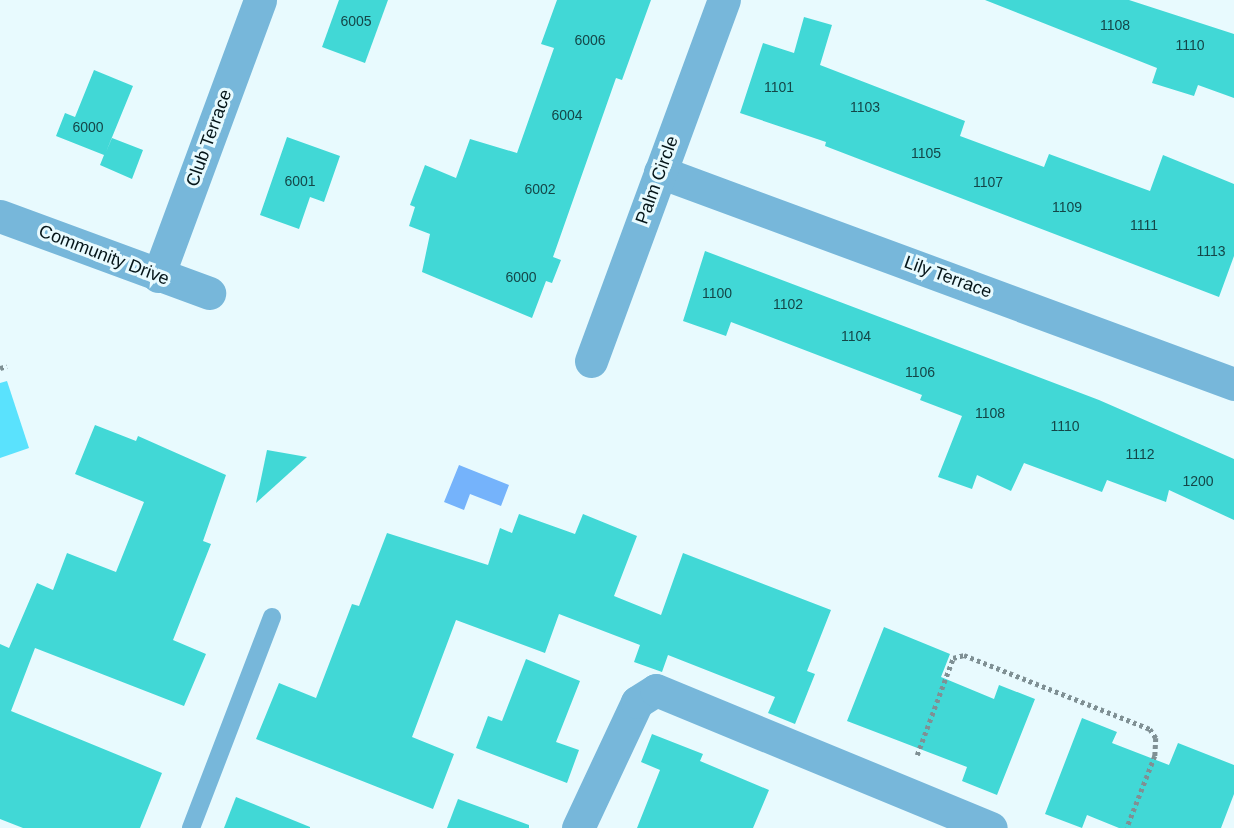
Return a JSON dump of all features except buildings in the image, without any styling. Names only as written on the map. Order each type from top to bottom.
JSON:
[{"type":"street","name":"Club Terrace","points":[[158,276],[260,0]]},
{"type":"street","name":"Palm Circle","points":[[591,361],[724,0]]},
{"type":"street","name":"Lily Terrace","points":[[660,172],[1234,384]]},
{"type":"street","name":"Community Drive","points":[[0,216],[209,293]]},
{"type":"street","points":[[578,828],[637,702],[656,690],[942,819],[991,828]]},
{"type":"lane","points":[[191,828],[272,617]]},
{"type":"path","points":[[0,368],[7,366]]},
{"type":"path","points":[[917,755],[953,658],[964,655],[1150,729],[1156,738],[1155,756],[1127,828]]},
{"type":"shaded area","points":[[7,381],[29,448],[0,458],[0,383]]},
{"type":"shaded area","points":[[459,465],[509,485],[501,506],[470,494],[464,510],[444,502]]}]
